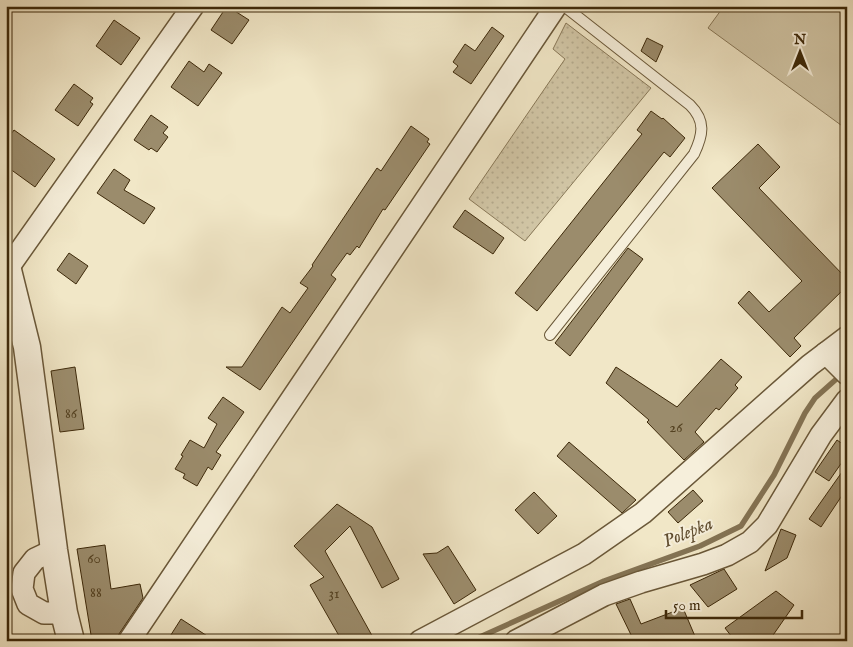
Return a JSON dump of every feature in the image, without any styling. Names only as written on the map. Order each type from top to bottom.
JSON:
[{"type":"street","points":[[71,641],[64,613],[54,550],[27,347],[7,265],[192,6]]},
{"type":"street","points":[[129,641],[556,6]]},
{"type":"street","points":[[420,641],[584,554],[643,513],[836,363],[847,336]]},
{"type":"street","points":[[516,641],[604,595],[703,564],[726,555],[750,542],[767,525],[822,434],[847,400]]},
{"type":"street","points":[[54,550],[35,559],[24,572],[22,589],[28,604],[44,613],[64,613]]},
{"type":"lane","points":[[550,335],[694,154],[701,141],[702,130],[697,112],[690,105],[564,6]]},
{"type":"shaded area","points":[[724,6],[847,6],[847,125],[845,128],[708,28]]},
{"type":"shaded area","points":[[566,23],[651,88],[525,241],[469,199],[565,59],[553,49]]},
{"type":"building","points":[[227,6],[249,20],[232,44],[211,30]]},
{"type":"building","points":[[114,20],[140,38],[121,65],[96,46]]},
{"type":"building","points":[[492,27],[504,36],[471,84],[453,72],[458,66],[453,62],[465,44],[475,51]]},
{"type":"building","points":[[647,38],[663,46],[656,62],[641,51]]},
{"type":"building","points":[[189,61],[204,72],[209,64],[222,73],[198,106],[171,87]]},
{"type":"building","points":[[74,84],[93,98],[90,102],[93,104],[78,126],[55,110]]},
{"type":"building","points":[[651,111],[663,118],[685,138],[670,157],[664,152],[537,311],[515,293],[642,134],[637,130]]},
{"type":"building","points":[[151,115],[168,127],[163,133],[168,137],[157,152],[151,148],[149,150],[134,140]]},
{"type":"building","points":[[411,126],[429,139],[427,142],[430,144],[385,210],[383,209],[359,248],[357,246],[350,255],[347,253],[331,275],[336,279],[260,390],[226,367],[242,367],[282,307],[290,313],[308,288],[300,283],[377,168],[381,171]]},
{"type":"building","points":[[14,130],[55,159],[35,187],[6,166],[6,141]]},
{"type":"building","points":[[758,144],[780,167],[759,188],[847,279],[847,286],[794,338],[801,346],[790,357],[738,303],[749,291],[769,312],[802,281],[712,188]]},
{"type":"building","points":[[114,169],[130,180],[124,190],[155,208],[144,224],[97,193]]},
{"type":"building","points":[[465,210],[504,238],[493,254],[453,227]]},
{"type":"building","points":[[628,248],[643,259],[570,356],[555,343]]},
{"type":"building","points":[[69,253],[88,266],[76,284],[57,270]]},
{"type":"building","points":[[721,359],[742,377],[735,385],[738,388],[719,410],[716,408],[695,432],[704,442],[684,460],[647,422],[649,420],[606,383],[616,367],[677,407]]},
{"type":"building","points":[[75,367],[84,429],[60,432],[51,371]]},
{"type":"building","points":[[223,397],[244,412],[216,452],[221,455],[212,470],[208,467],[197,486],[183,478],[185,474],[175,469],[190,440],[204,448],[217,424],[208,418]]},
{"type":"building","points":[[837,440],[847,447],[847,455],[829,481],[815,472]]},
{"type":"building","points":[[569,442],[636,500],[622,513],[557,456]]},
{"type":"building","points":[[842,472],[847,475],[847,488],[821,527],[809,519]]},
{"type":"building","points":[[693,490],[703,501],[678,523],[668,512]]},
{"type":"building","points":[[534,492],[557,516],[538,534],[515,510]]},
{"type":"building","points":[[337,504],[372,527],[399,579],[382,588],[350,526],[325,551],[375,641],[342,641],[310,585],[324,577],[294,546]]},
{"type":"building","points":[[781,529],[796,535],[787,558],[765,571]]},
{"type":"building","points":[[105,545],[111,589],[140,584],[143,598],[119,634],[117,641],[92,641],[77,549]]},
{"type":"building","points":[[448,546],[476,590],[454,604],[423,554],[437,553]]},
{"type":"building","points":[[724,569],[737,589],[708,607],[690,585]]},
{"type":"building","points":[[776,591],[794,605],[769,641],[735,641],[725,628]]},
{"type":"building","points":[[630,599],[641,624],[683,608],[697,641],[634,641],[616,604]]},
{"type":"building","points":[[181,619],[215,641],[167,641]]},
{"type":"waterway","name":"Polepka","points":[[471,641],[604,581],[700,546],[741,526],[774,475],[805,413],[815,398],[842,374]]}]
